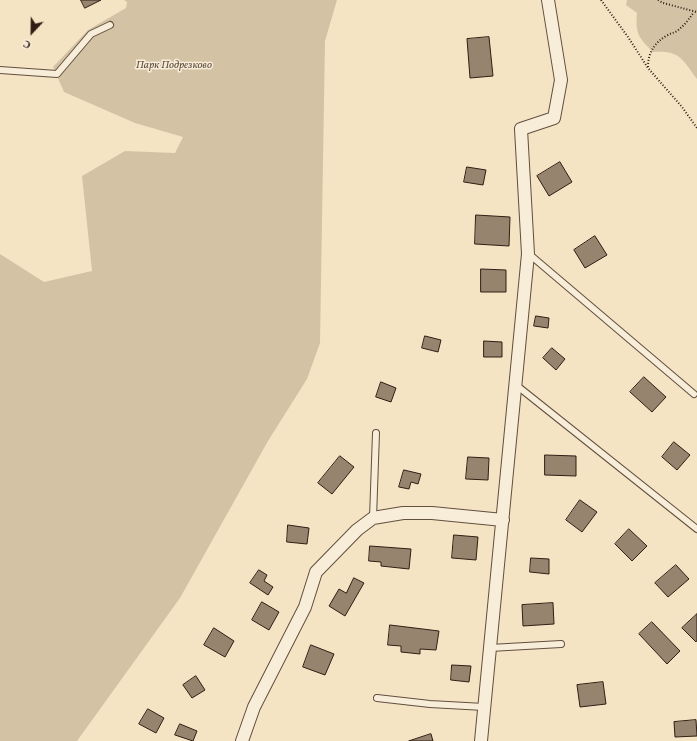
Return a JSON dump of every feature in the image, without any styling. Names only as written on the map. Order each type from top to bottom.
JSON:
[{"type":"street","points":[[481,741],[528,254],[521,129],[554,118],[561,80],[548,0]]},
{"type":"street","points":[[242,741],[254,707],[305,607],[316,572],[357,530],[373,518],[402,513],[432,513],[502,520]]},
{"type":"lane","points":[[0,70],[57,74],[91,34],[110,25]]},
{"type":"lane","points":[[528,254],[694,394]]},
{"type":"lane","points":[[516,385],[697,529]]},
{"type":"lane","points":[[373,518],[376,434]]},
{"type":"lane","points":[[490,648],[561,644]]},
{"type":"lane","points":[[377,698],[430,704],[484,707]]},
{"type":"path","points":[[601,0],[648,68],[682,107],[697,128]]},
{"type":"path","points":[[648,68],[648,59],[652,49],[668,34],[676,31],[686,24],[695,12],[663,3],[658,0]]},
{"type":"green space","name":"Парк Подрезково","points":[[124,0],[337,0],[325,41],[320,343],[307,379],[268,441],[180,598],[77,741],[0,741],[0,254],[44,282],[92,271],[82,176],[125,151],[175,153],[183,137],[135,123],[64,92],[53,67],[88,30],[126,8],[127,2]]},
{"type":"green space","points":[[627,0],[697,0],[697,79],[680,57],[675,54],[653,52],[644,43],[637,31],[637,13],[626,5]]},
{"type":"building","points":[[81,0],[101,0],[85,8]]},
{"type":"building","points":[[489,37],[493,76],[470,78],[467,39]]},
{"type":"building","points":[[560,162],[572,182],[549,196],[537,176]]},
{"type":"building","points":[[467,167],[486,170],[483,185],[464,182]]},
{"type":"building","points":[[476,215],[510,217],[509,246],[475,244]]},
{"type":"building","points":[[595,236],[607,255],[585,268],[574,250]]},
{"type":"building","points":[[481,269],[506,270],[506,292],[481,292]]},
{"type":"building","points":[[536,316],[549,318],[548,328],[534,326]]},
{"type":"building","points":[[425,336],[441,340],[438,352],[422,348]]},
{"type":"building","points":[[484,341],[502,342],[502,357],[484,357]]},
{"type":"building","points":[[552,348],[565,359],[556,370],[543,358]]},
{"type":"building","points":[[644,377],[666,397],[652,412],[630,392]]},
{"type":"building","points":[[381,382],[396,388],[391,402],[376,397]]},
{"type":"building","points":[[674,442],[690,455],[677,470],[662,457]]},
{"type":"building","points":[[545,455],[576,456],[576,476],[545,475]]},
{"type":"building","points":[[340,456],[354,467],[332,494],[318,483]]},
{"type":"building","points":[[468,457],[489,458],[488,480],[466,479]]},
{"type":"building","points":[[404,470],[421,474],[418,484],[411,482],[409,489],[399,487]]},
{"type":"building","points":[[580,500],[597,512],[582,532],[566,520]]},
{"type":"building","points":[[288,525],[309,528],[307,544],[287,542]]},
{"type":"building","points":[[629,529],[647,546],[632,561],[615,544]]},
{"type":"building","points":[[454,535],[478,537],[476,560],[452,558]]},
{"type":"building","points":[[370,546],[411,549],[409,569],[381,566],[381,562],[369,561]]},
{"type":"building","points":[[531,558],[549,559],[549,574],[530,572]]},
{"type":"building","points":[[676,565],[689,579],[668,597],[655,583]]},
{"type":"building","points":[[259,570],[267,575],[264,581],[273,587],[268,595],[250,583]]},
{"type":"building","points":[[354,578],[364,583],[345,616],[329,606],[339,589],[346,593]]},
{"type":"building","points":[[262,602],[279,612],[269,630],[252,620]]},
{"type":"building","points":[[553,603],[554,624],[523,626],[522,605]]},
{"type":"building","points":[[697,614],[697,640],[696,642],[682,628]]},
{"type":"building","points":[[652,622],[680,651],[667,664],[639,634]]},
{"type":"building","points":[[390,625],[439,631],[436,650],[420,649],[420,654],[401,652],[401,646],[388,645]]},
{"type":"building","points":[[214,628],[234,641],[225,657],[204,645]]},
{"type":"building","points":[[311,645],[334,654],[325,675],[303,667]]},
{"type":"building","points":[[452,665],[471,666],[469,682],[451,680]]},
{"type":"building","points":[[196,676],[205,690],[192,698],[183,685]]},
{"type":"building","points":[[603,682],[606,704],[580,707],[577,685]]},
{"type":"building","points":[[148,709],[164,718],[156,733],[139,724]]},
{"type":"building","points":[[696,720],[697,736],[675,737],[674,722]]},
{"type":"building","points":[[180,724],[197,731],[193,741],[175,735]]},
{"type":"building","points":[[431,734],[433,741],[409,741]]}]
